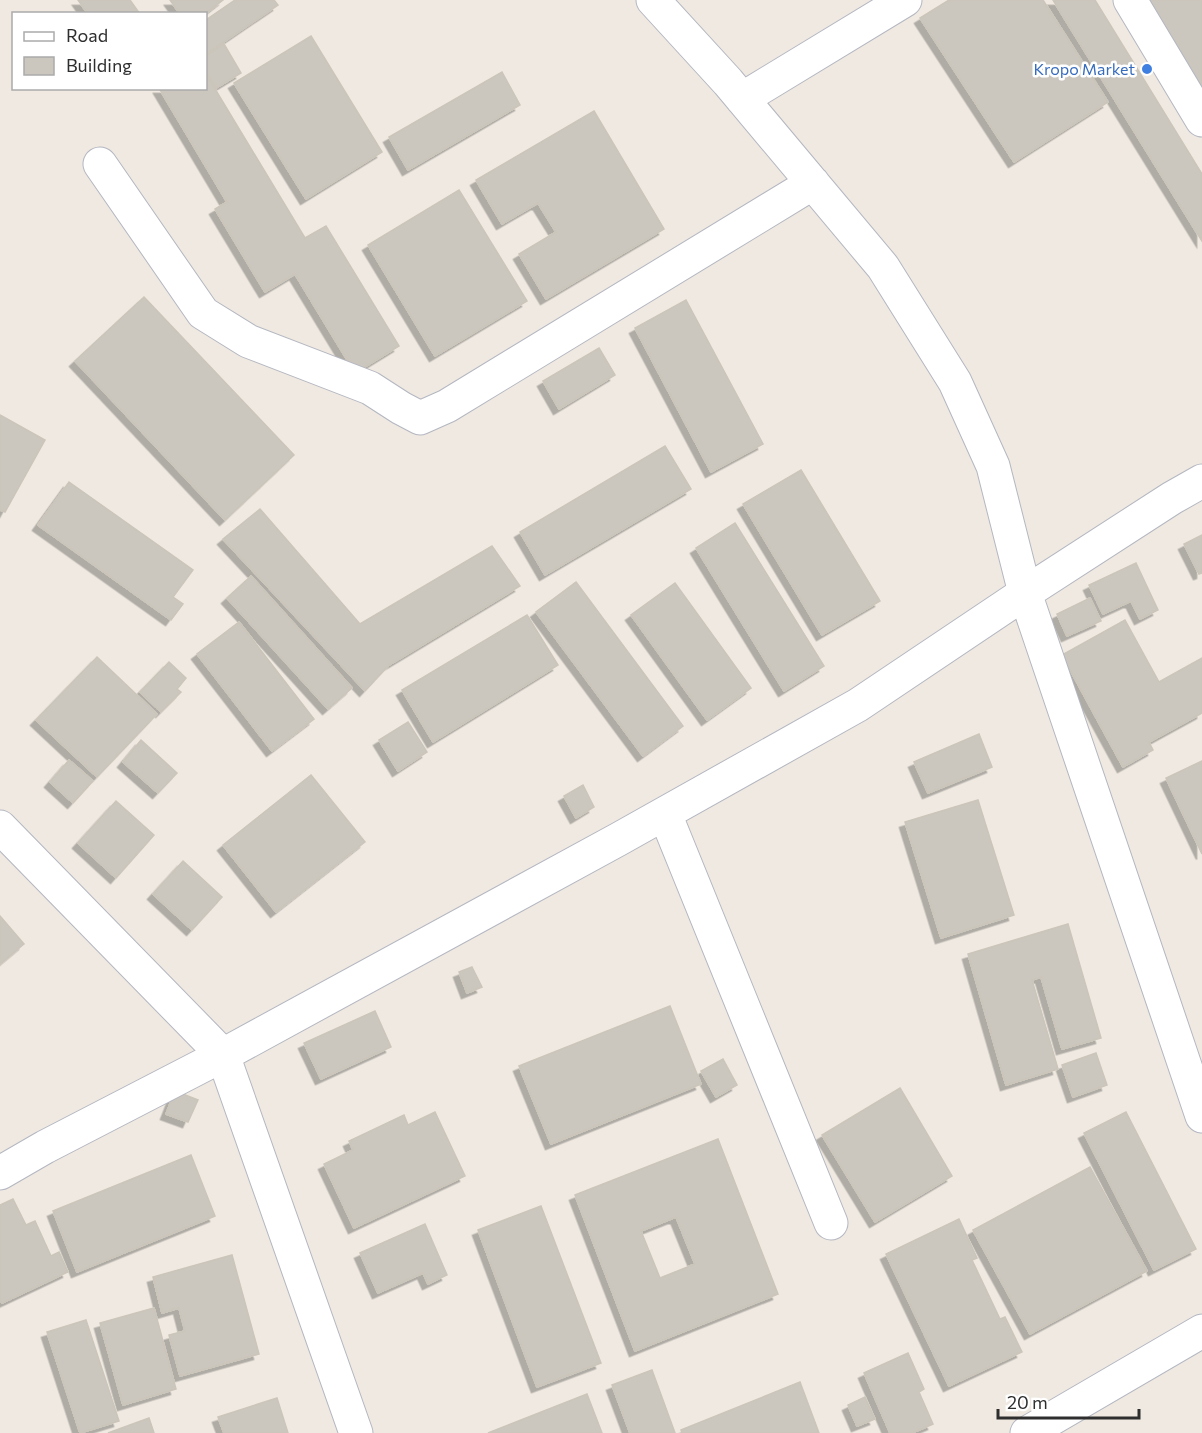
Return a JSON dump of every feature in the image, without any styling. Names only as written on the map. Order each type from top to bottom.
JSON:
[{"type":"street","points":[[652,0],[741,99],[883,267],[955,382],[993,466],[1025,593],[1202,1116]]},
{"type":"street","points":[[741,99],[905,0]]},
{"type":"street","points":[[1130,0],[1202,120]]},
{"type":"street","points":[[100,164],[203,313],[248,341],[370,388],[420,418],[447,406],[813,183]]},
{"type":"street","points":[[0,1173],[45,1147],[223,1055],[665,814],[858,705],[1025,593],[1202,481]]},
{"type":"street","points":[[665,814],[831,1223]]},
{"type":"street","points":[[0,827],[223,1055],[356,1433]]},
{"type":"street","points":[[1027,1433],[1202,1331]]},
{"type":"building","points":[[78,0],[130,0],[139,12],[87,12]]},
{"type":"building","points":[[170,0],[223,0],[207,12],[179,12]]},
{"type":"building","points":[[235,0],[274,0],[278,5],[207,53],[207,19]]},
{"type":"building","points":[[949,0],[1043,0],[1108,102],[1014,162],[920,18]]},
{"type":"building","points":[[1053,0],[1095,0],[1202,174],[1202,241]]},
{"type":"building","points":[[1143,0],[1202,0],[1202,99]]},
{"type":"building","points":[[311,36],[382,152],[306,199],[234,83]]},
{"type":"building","points":[[224,44],[241,73],[216,88],[207,74],[207,55]]},
{"type":"building","points":[[502,72],[520,105],[408,170],[389,137]]},
{"type":"building","points":[[207,76],[305,238],[326,226],[399,346],[355,373],[295,274],[265,292],[215,209],[227,202],[160,90],[207,90]]},
{"type":"building","points":[[594,111],[664,229],[546,299],[519,254],[556,232],[538,203],[502,224],[476,180]]},
{"type":"building","points":[[459,190],[527,301],[435,356],[368,245]]},
{"type":"building","points":[[144,297],[294,455],[225,520],[75,361]]},
{"type":"building","points":[[686,300],[763,444],[711,472],[635,328]]},
{"type":"building","points":[[599,348],[615,375],[559,409],[543,381]]},
{"type":"building","points":[[0,415],[45,440],[5,512],[0,510]]},
{"type":"building","points":[[665,446],[691,489],[545,575],[520,532]]},
{"type":"building","points":[[801,470],[880,601],[822,635],[743,504]]},
{"type":"building","points":[[69,482],[193,570],[173,597],[183,604],[171,620],[38,525]]},
{"type":"building","points":[[260,509],[360,624],[492,546],[520,586],[389,665],[365,691],[223,539]]},
{"type":"building","points":[[735,523],[824,666],[784,691],[696,548]]},
{"type":"building","points":[[1202,535],[1202,573],[1199,574],[1184,544]]},
{"type":"building","points":[[1136,563],[1158,610],[1140,619],[1131,601],[1103,614],[1089,585]]},
{"type":"building","points":[[251,576],[352,688],[328,709],[227,598]]},
{"type":"building","points":[[576,582],[683,726],[643,756],[536,612]]},
{"type":"building","points":[[675,583],[751,688],[707,720],[631,615]]},
{"type":"building","points":[[1090,598],[1101,621],[1067,636],[1057,614]]},
{"type":"building","points":[[527,615],[558,665],[433,742],[402,690]]},
{"type":"building","points":[[1125,620],[1159,682],[1202,658],[1202,713],[1149,742],[1153,750],[1123,767],[1062,655]]},
{"type":"building","points":[[239,622],[314,719],[272,751],[197,654]]},
{"type":"building","points":[[97,657],[157,714],[97,777],[36,720]]},
{"type":"building","points":[[169,662],[186,678],[177,689],[181,692],[161,712],[140,692]]},
{"type":"building","points":[[408,722],[427,752],[398,771],[379,740]]},
{"type":"building","points":[[979,734],[992,767],[928,793],[914,762]]},
{"type":"building","points":[[141,740],[177,773],[158,793],[123,762]]},
{"type":"building","points":[[69,760],[93,781],[73,803],[50,782]]},
{"type":"building","points":[[1202,761],[1202,854],[1166,778]]},
{"type":"building","points":[[311,775],[365,842],[276,912],[223,845]]},
{"type":"building","points":[[583,785],[594,807],[576,818],[564,796]]},
{"type":"building","points":[[978,800],[1014,915],[941,938],[905,822]]},
{"type":"building","points":[[116,801],[154,835],[116,878],[78,843]]},
{"type":"building","points":[[183,861],[222,897],[192,930],[153,894]]},
{"type":"building","points":[[0,916],[24,944],[0,964]]},
{"type":"building","points":[[1068,924],[1101,1038],[1062,1049],[1041,977],[1032,980],[1058,1069],[1006,1085],[968,954]]},
{"type":"building","points":[[472,967],[482,987],[467,993],[459,972]]},
{"type":"building","points":[[670,1006],[701,1084],[551,1144],[519,1066]]},
{"type":"building","points":[[375,1011],[391,1047],[321,1079],[304,1043]]},
{"type":"building","points":[[1096,1053],[1107,1085],[1073,1097],[1062,1065]]},
{"type":"building","points":[[723,1059],[737,1085],[716,1097],[701,1071]]},
{"type":"building","points":[[900,1088],[952,1176],[875,1222],[822,1135]]},
{"type":"building","points":[[175,1091],[198,1100],[188,1122],[166,1114]]},
{"type":"building","points":[[435,1112],[465,1176],[354,1228],[324,1164],[353,1150],[349,1141],[404,1115],[408,1125]]},
{"type":"building","points":[[1126,1112],[1196,1249],[1154,1270],[1084,1133]]},
{"type":"building","points":[[718,1139],[778,1294],[635,1351],[575,1195]],"holes":[[[676,1217],[695,1264],[660,1278],[641,1231]]]},
{"type":"building","points":[[191,1155],[215,1216],[77,1272],[53,1211]]},
{"type":"building","points":[[1090,1167],[1147,1271],[1030,1334],[973,1230]]},
{"type":"building","points":[[13,1199],[26,1225],[35,1221],[51,1256],[59,1252],[68,1272],[2,1303],[0,1300],[0,1205]]},
{"type":"building","points":[[541,1206],[601,1363],[537,1387],[478,1230]]},
{"type":"building","points":[[959,1219],[977,1258],[972,1260],[1000,1319],[1005,1317],[1022,1352],[949,1386],[886,1254]]},
{"type":"building","points":[[425,1224],[447,1275],[428,1284],[423,1273],[378,1293],[360,1253]]},
{"type":"building","points":[[232,1255],[259,1354],[180,1376],[169,1335],[185,1331],[179,1308],[162,1313],[153,1277]]},
{"type":"building","points":[[154,1308],[176,1389],[123,1405],[100,1323]]},
{"type":"building","points":[[86,1320],[119,1421],[80,1433],[47,1332]]},
{"type":"building","points":[[908,1353],[924,1389],[919,1392],[933,1424],[912,1433],[890,1433],[864,1373]]},
{"type":"building","points":[[652,1370],[675,1433],[630,1433],[612,1385]]},
{"type":"building","points":[[800,1382],[819,1433],[682,1433],[681,1430]]},
{"type":"building","points":[[587,1394],[602,1433],[488,1433]]},
{"type":"building","points":[[865,1397],[875,1419],[857,1426],[848,1405]]},
{"type":"building","points":[[277,1398],[288,1433],[224,1433],[218,1417]]},
{"type":"building","points":[[149,1418],[154,1433],[108,1433]]},
{"type":"place","name":"Kropo Market","points":[[1147,69]]}]
